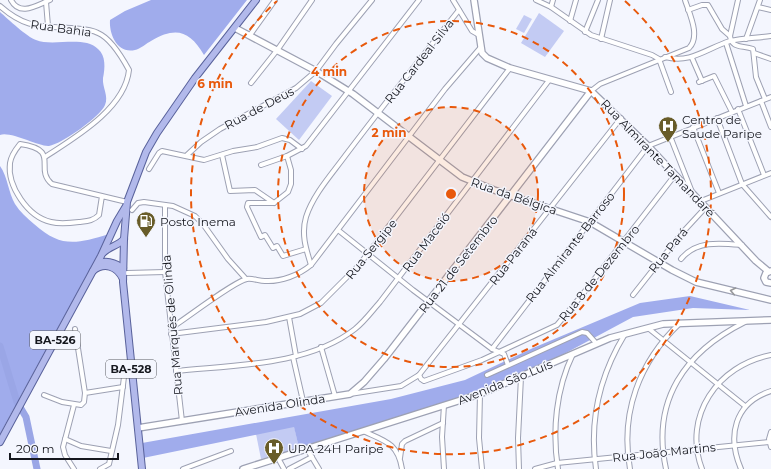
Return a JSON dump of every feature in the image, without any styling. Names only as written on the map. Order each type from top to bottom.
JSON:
[{"type":"main road","name":"BA-528","points":[[142,469],[123,279],[125,271],[124,239],[128,206],[146,152],[157,133],[195,78],[256,0]]},
{"type":"main road","points":[[475,1],[481,47]]},
{"type":"main road","name":"Rua da Bélgica","points":[[235,28],[278,50],[348,90],[379,112],[409,138],[471,182],[590,222],[687,278],[705,285],[771,300]]},
{"type":"main road","name":"Rua Almirante Tamandaré","points":[[481,47],[482,53],[487,58],[510,68],[591,91],[621,117],[675,175],[693,192],[756,261],[768,272],[766,282],[771,283]]},
{"type":"main road","name":"Rua 21 de Setembro","points":[[350,394],[374,372],[591,91]]},
{"type":"main road","name":"BA-526","points":[[101,256],[117,221],[128,206]]},
{"type":"main road","name":"BA-526","points":[[0,442],[18,411],[92,270],[107,249],[124,239]]},
{"type":"main road","points":[[92,270],[102,262],[113,263],[125,271]]},
{"type":"main road","points":[[88,277],[96,269],[106,266],[118,271],[123,279]]},
{"type":"main road","name":"Avenida São Luís","points":[[243,469],[480,394],[596,343],[625,334],[669,323],[745,322],[771,320]]},
{"type":"main road","name":"Avenida Olinda","points":[[138,428],[350,394]]},
{"type":"street","points":[[11,0],[15,6],[24,10],[48,1],[48,26]]},
{"type":"street","points":[[250,35],[275,0]]},
{"type":"street","points":[[251,83],[278,50],[312,0]]},
{"type":"street","name":"Rua de Deus","points":[[187,156],[210,135],[296,88],[316,71],[372,0]]},
{"type":"street","points":[[261,165],[302,149],[419,0]]},
{"type":"street","points":[[453,0],[472,31],[479,35]]},
{"type":"street","points":[[536,0],[551,7],[585,32],[601,39],[648,53],[659,60],[671,92]]},
{"type":"street","points":[[551,7],[553,0]]},
{"type":"street","points":[[570,22],[576,0]]},
{"type":"street","points":[[585,32],[598,0]]},
{"type":"street","points":[[601,39],[610,0]]},
{"type":"street","points":[[591,91],[600,84],[665,57],[686,50],[693,42],[693,27],[684,0]]},
{"type":"street","points":[[738,0],[730,36],[731,41],[734,45],[752,48],[754,53],[756,77],[771,127]]},
{"type":"street","points":[[746,39],[760,0]]},
{"type":"street","points":[[688,10],[702,5],[708,5],[722,29],[730,36]]},
{"type":"street","name":"Rua Bahia","points":[[0,6],[21,22],[80,29],[98,33],[122,58],[129,70],[125,87],[112,107],[73,138],[45,157]]},
{"type":"street","points":[[758,7],[771,10]]},
{"type":"street","name":"Rua Cardeal Silva","points":[[311,265],[306,249],[304,228],[306,218],[314,200],[379,112],[459,10]]},
{"type":"street","points":[[665,57],[678,60],[692,58],[731,41],[771,36]]},
{"type":"street","points":[[726,43],[746,106]]},
{"type":"street","points":[[171,328],[232,286],[246,279],[265,282],[277,280],[298,274],[311,265],[445,89],[481,47]]},
{"type":"street","points":[[754,53],[771,59]]},
{"type":"street","points":[[692,58],[700,82],[714,76],[732,112]]},
{"type":"street","name":"Rua Sergipe","points":[[171,334],[266,322],[312,310],[322,304],[347,279],[368,253],[510,68]]},
{"type":"street","name":"Rua Maceió","points":[[176,371],[279,360],[321,348],[355,329],[380,302],[550,79]]},
{"type":"street","points":[[648,146],[771,97]]},
{"type":"street","points":[[738,110],[764,175]]},
{"type":"street","name":"Rua Paraná","points":[[419,375],[621,117]]},
{"type":"street","points":[[717,118],[742,184],[771,216]]},
{"type":"street","points":[[693,128],[719,193]]},
{"type":"street","points":[[670,136],[693,192]]},
{"type":"street","points":[[149,168],[161,151],[204,160],[257,147],[282,138],[290,140],[302,149]]},
{"type":"street","points":[[102,196],[99,215],[91,221],[51,222],[39,216],[27,207],[15,190],[10,174],[10,163],[13,155],[20,144],[37,147],[45,157],[46,175],[52,184],[102,196],[128,206],[142,202],[166,205],[190,212],[199,219],[228,260],[246,279]]},
{"type":"street","name":"Rua Almirante Barroso","points":[[492,348],[648,146]]},
{"type":"street","points":[[222,155],[230,191],[255,190],[274,203]]},
{"type":"street","points":[[287,156],[291,170],[291,184],[286,194],[274,203],[248,203],[250,216],[261,237],[265,235],[273,248],[277,246],[283,256],[306,249]]},
{"type":"street","points":[[701,201],[771,172]]},
{"type":"street","name":"Rua 8 de Dezembro","points":[[419,375],[424,381],[498,353],[557,325],[582,296],[675,175]]},
{"type":"street","name":"Rua Marquês de Olinda","points":[[166,205],[164,272],[182,421]]},
{"type":"street","name":"Rua Pará","points":[[633,295],[706,207]]},
{"type":"street","points":[[338,230],[429,302],[498,353],[505,356],[508,365]]},
{"type":"street","points":[[681,259],[694,249],[704,245],[742,245]]},
{"type":"street","points":[[125,271],[164,272]]},
{"type":"street","points":[[289,317],[294,356],[303,401]]},
{"type":"street","points":[[630,469],[626,432],[638,379],[663,339],[680,322]]},
{"type":"street","points":[[731,329],[732,322]]},
{"type":"street","points":[[666,469],[663,452],[664,426],[670,396],[678,378],[690,361],[708,345],[731,329],[745,322]]},
{"type":"street","points":[[669,323],[670,333]]},
{"type":"street","points":[[44,395],[74,405],[83,404],[85,393],[75,328]]},
{"type":"street","points":[[648,328],[745,406]]},
{"type":"street","points":[[487,375],[582,332],[587,333],[596,343]]},
{"type":"street","points":[[596,469],[594,423],[601,387],[611,361],[625,334]]},
{"type":"street","points":[[321,348],[335,396]]},
{"type":"street","points":[[558,469],[556,427],[558,402],[573,354]]},
{"type":"street","points":[[702,469],[697,432],[700,416],[708,398],[717,384],[737,367],[751,360],[771,355]]},
{"type":"street","points":[[100,469],[108,466],[118,425],[124,375],[131,369]]},
{"type":"street","name":"Avenida Olinda","points":[[350,394],[401,386],[419,375]]},
{"type":"street","points":[[519,469],[518,438],[521,377]]},
{"type":"street","points":[[85,393],[123,387]]},
{"type":"street","points":[[741,469],[733,445],[736,424],[745,406],[761,394],[771,391]]},
{"type":"street","points":[[480,394],[479,438],[482,469]]},
{"type":"street","points":[[74,405],[65,439],[64,451],[74,469]]},
{"type":"street","points":[[444,405],[442,437],[444,469]]},
{"type":"street","points":[[400,458],[402,444],[404,441],[443,423]]},
{"type":"street","points":[[363,431],[388,442],[396,450],[400,458],[402,469]]},
{"type":"street","points":[[771,432],[769,442],[771,447]]},
{"type":"street","points":[[65,439],[81,446],[111,451]]},
{"type":"street","name":"Rua João Martins","points":[[535,469],[558,464],[698,448],[769,442]]},
{"type":"street","points":[[307,449],[319,469]]},
{"type":"street","points":[[183,469],[232,451]]},
{"type":"street","points":[[278,458],[284,469]]},
{"type":"street","points":[[289,469],[312,458]]},
{"type":"shaded area","points":[[151,0],[247,0],[204,55],[199,47],[188,36],[182,33],[168,33],[135,50],[123,49],[115,42],[111,31],[110,20],[125,11]]},
{"type":"shaded area","points":[[0,12],[23,32],[36,40],[43,42],[85,43],[98,49],[104,59],[103,81],[106,98],[105,105],[102,110],[89,122],[55,144],[44,146],[11,135],[0,135]]},
{"type":"shaded area","points":[[539,13],[564,31],[545,57],[521,43]]},
{"type":"shaded area","points":[[524,15],[532,19],[524,33],[516,29]]},
{"type":"shaded area","points":[[311,81],[332,96],[299,140],[276,119]]},
{"type":"shaded area","points":[[0,166],[5,175],[11,195],[19,210],[34,224],[52,237],[69,242],[78,242],[109,234],[0,434]]},
{"type":"shaded area","points":[[690,296],[750,310],[693,308],[633,317],[521,377],[482,393],[299,448],[294,427],[143,458],[142,443],[391,399],[465,380],[533,348],[640,303]]},
{"type":"shaded area","points":[[294,426],[299,448],[261,459],[256,434]]},
{"type":"waterway","points":[[0,346],[17,402],[26,417],[37,469]]},
{"type":"place","name":"Centro de Saude Paripe","points":[[668,143]]},
{"type":"place","name":"Posto Inema","points":[[146,238]]},
{"type":"place","name":"UPA 24H Paripe","points":[[274,465]]}]
